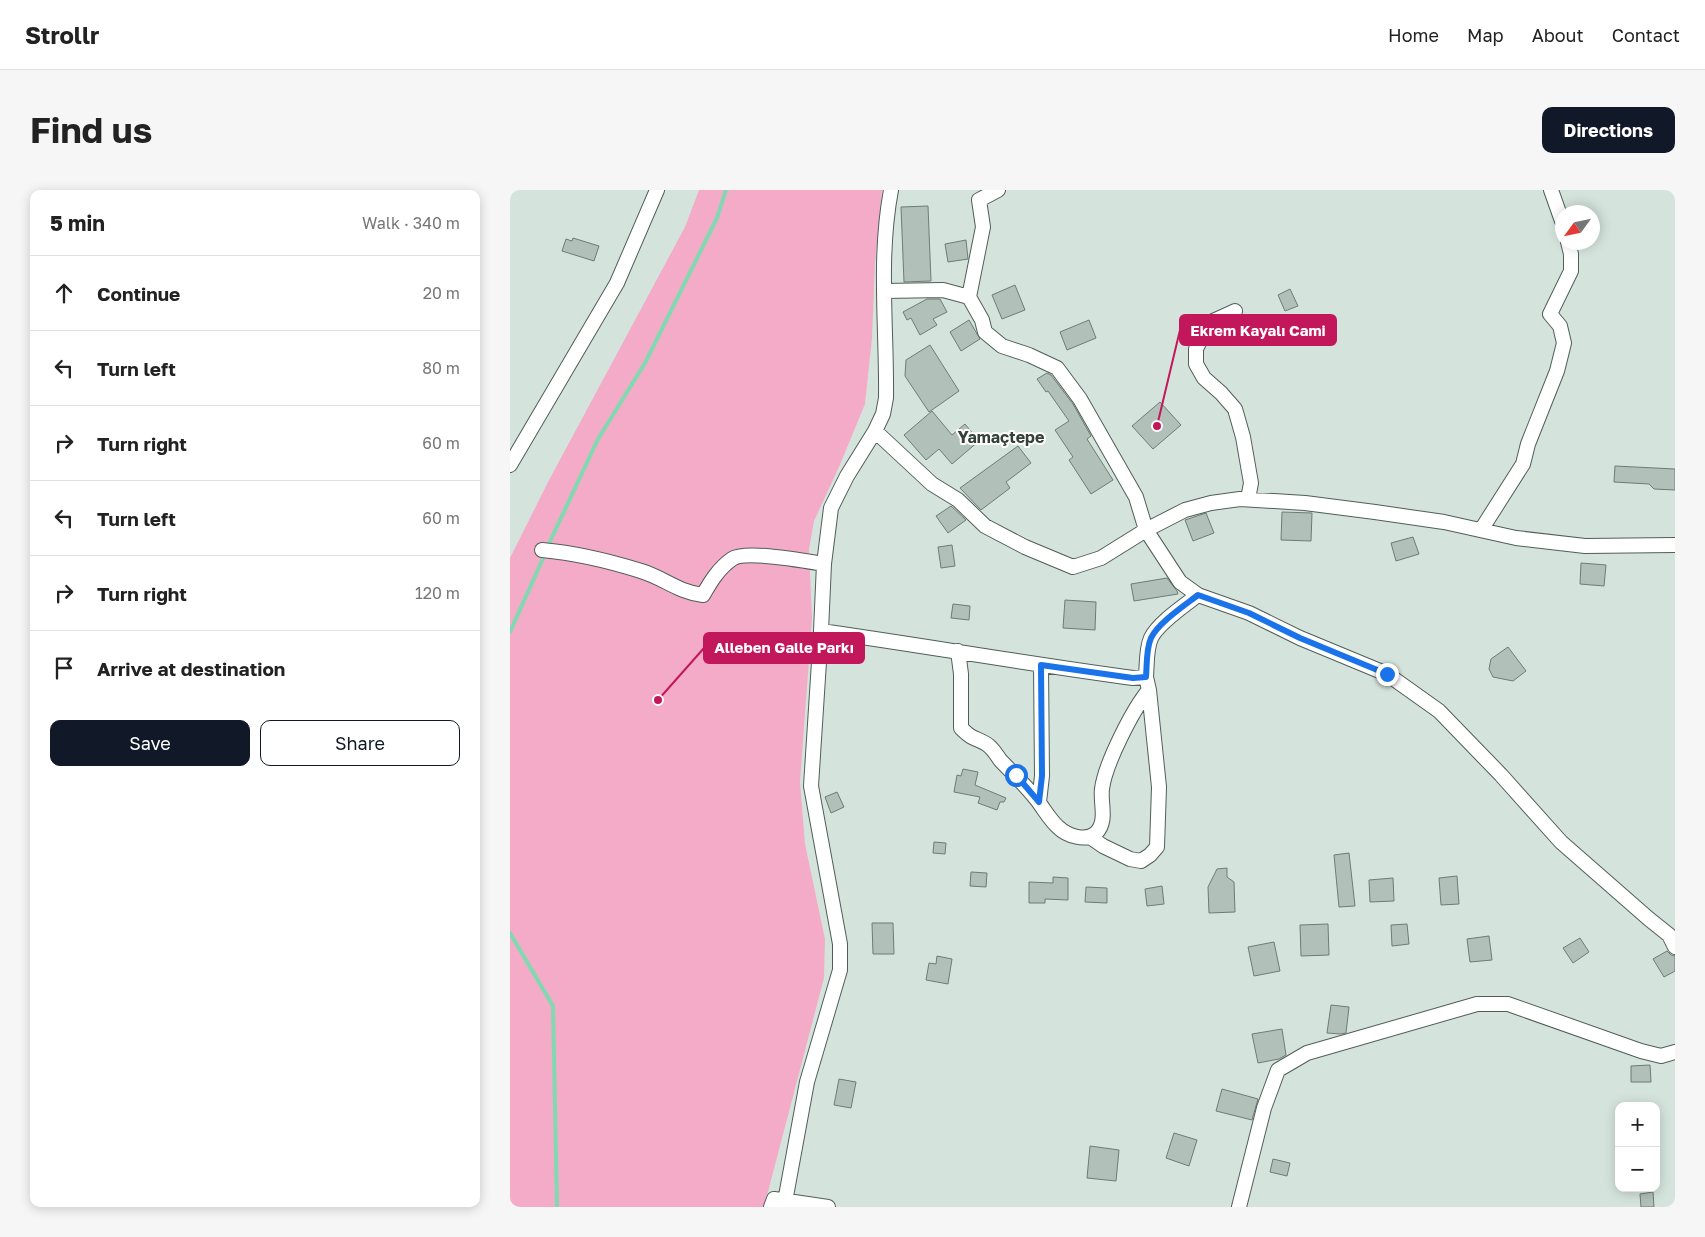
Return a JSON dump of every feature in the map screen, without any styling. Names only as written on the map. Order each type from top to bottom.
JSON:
[{"type":"street","points":[[510,465],[617,283],[657,190]]},
{"type":"street","points":[[784,1203],[807,1082],[840,970],[840,944],[811,786],[824,564],[831,508],[847,476],[875,431],[883,414],[886,398],[884,291],[886,218],[891,190]]},
{"type":"street","points":[[998,190],[979,200],[983,227],[969,297],[982,320],[985,332],[1002,346],[1029,355],[1057,368],[1080,399],[1136,497],[1146,530],[1180,582],[1198,595],[1249,613],[1300,638],[1387,674],[1439,711],[1501,775],[1561,842],[1673,939]]},
{"type":"street","points":[[1551,190],[1556,205]]},
{"type":"street","points":[[1481,530],[1523,464],[1528,444],[1558,371],[1564,343],[1560,326],[1550,314],[1571,272],[1570,250]]},
{"type":"street","points":[[884,291],[943,290],[969,297]]},
{"type":"street","points":[[1235,311],[1212,321],[1196,349],[1196,364],[1204,378],[1222,393],[1235,410],[1251,483],[1248,499]]},
{"type":"street","points":[[875,431],[932,484],[958,500],[985,526],[1025,547],[1073,567],[1101,558],[1146,530],[1185,510],[1211,503],[1248,499],[1305,503],[1376,512],[1444,522],[1516,538],[1585,546],[1675,545]]},
{"type":"street","points":[[542,550],[573,552],[643,572],[689,593],[703,595],[717,572],[734,557],[765,555],[824,564]]},
{"type":"street","points":[[958,651],[961,674],[961,728],[970,736],[989,746],[1039,802],[1059,828],[1073,836],[1090,837],[1102,846],[1130,859],[1141,861],[1157,847],[1160,787],[1147,683],[1147,657],[1152,637],[1167,620],[1198,595]]},
{"type":"street","points":[[821,631],[1133,678],[1147,683]]},
{"type":"street","points":[[1039,802],[1042,776],[1041,665]]},
{"type":"street","points":[[1090,837],[1101,824],[1103,810],[1101,795],[1108,764],[1143,697],[1147,683]]},
{"type":"street","points":[[1240,1207],[1264,1108],[1278,1070],[1306,1053],[1477,1004],[1508,1004],[1641,1051],[1661,1056],[1675,1052]]},
{"type":"street","points":[[771,1207],[774,1199],[784,1203],[828,1207]]},
{"type":"shaded area","points":[[699,190],[882,190],[875,264],[872,338],[865,404],[814,521],[809,549],[812,619],[800,782],[805,844],[825,939],[824,978],[764,1207],[510,1207],[510,558],[548,482],[685,227]]},
{"type":"building","points":[[928,206],[931,281],[904,282],[901,207]]},
{"type":"building","points":[[573,238],[599,246],[594,261],[562,251],[566,239],[572,241]]},
{"type":"building","points":[[966,240],[968,259],[948,262],[945,244]]},
{"type":"building","points":[[1015,285],[1025,310],[1002,319],[992,295]]},
{"type":"building","points":[[1290,289],[1298,306],[1285,311],[1278,295]]},
{"type":"building","points":[[927,299],[940,299],[947,312],[933,319],[937,325],[920,335],[911,318],[907,320],[903,312]]},
{"type":"building","points":[[969,320],[980,339],[961,351],[950,332]]},
{"type":"building","points":[[1089,320],[1096,338],[1067,350],[1060,332]]},
{"type":"building","points":[[930,345],[959,391],[929,412],[905,376],[906,360]]},
{"type":"building","points":[[1047,373],[1051,375],[1073,404],[1091,436],[1087,439],[1113,480],[1091,494],[1069,460],[1073,457],[1055,430],[1069,421],[1037,379]]},
{"type":"building","points":[[1160,402],[1181,425],[1153,449],[1132,426]]},
{"type":"building","points":[[932,411],[952,435],[965,424],[979,441],[952,464],[939,449],[926,460],[904,435]]},
{"type":"building","points":[[1018,446],[1031,463],[1006,482],[1010,488],[981,510],[960,488]]},
{"type":"building","points":[[1615,466],[1675,469],[1675,490],[1654,489],[1649,484],[1614,482]]},
{"type":"building","points":[[951,506],[966,520],[948,533],[936,516]]},
{"type":"building","points":[[1282,512],[1312,513],[1311,541],[1281,540]]},
{"type":"building","points":[[1206,513],[1214,533],[1193,541],[1185,520]]},
{"type":"building","points":[[1413,537],[1419,554],[1396,561],[1391,543]]},
{"type":"building","points":[[952,545],[955,566],[941,568],[938,547]]},
{"type":"building","points":[[1581,563],[1606,565],[1604,586],[1580,584]]},
{"type":"building","points":[[1167,578],[1178,594],[1134,601],[1131,584]]},
{"type":"building","points":[[1065,600],[1096,602],[1095,630],[1063,628]]},
{"type":"building","points":[[953,604],[970,606],[969,620],[951,618]]},
{"type":"building","points":[[1508,647],[1526,671],[1513,681],[1493,677],[1489,669],[1491,659]]},
{"type":"building","points":[[963,769],[978,772],[975,785],[1006,798],[1004,802],[1000,802],[997,810],[978,803],[980,797],[954,792],[957,775],[961,776]]},
{"type":"building","points":[[837,792],[844,807],[831,813],[825,797]]},
{"type":"building","points":[[934,842],[946,843],[945,854],[933,853]]},
{"type":"building","points":[[1349,853],[1355,906],[1339,907],[1334,855]]},
{"type":"building","points":[[1227,868],[1227,877],[1234,882],[1235,912],[1209,913],[1208,887],[1217,869]]},
{"type":"building","points":[[971,872],[987,873],[986,887],[970,886]]},
{"type":"building","points":[[1457,876],[1459,904],[1441,905],[1439,878]]},
{"type":"building","points":[[1053,877],[1068,878],[1068,900],[1045,899],[1045,903],[1029,903],[1029,882],[1053,883]]},
{"type":"building","points":[[1393,878],[1394,901],[1370,902],[1369,880]]},
{"type":"building","points":[[1162,886],[1164,904],[1147,906],[1145,889]]},
{"type":"building","points":[[1086,887],[1107,888],[1107,903],[1085,902]]},
{"type":"building","points":[[872,923],[893,923],[894,954],[873,954]]},
{"type":"building","points":[[1328,924],[1329,955],[1301,956],[1300,925]]},
{"type":"building","points":[[1407,924],[1409,944],[1392,946],[1391,925]]},
{"type":"building","points":[[1489,936],[1492,960],[1470,962],[1467,939]]},
{"type":"building","points":[[1580,938],[1589,952],[1573,963],[1563,948]]},
{"type":"building","points":[[1274,942],[1280,971],[1254,976],[1248,947]]},
{"type":"building","points":[[1667,951],[1675,956],[1675,971],[1664,977],[1653,959]]},
{"type":"building","points":[[937,956],[952,959],[948,984],[926,980],[929,963],[936,964]]},
{"type":"building","points":[[1331,1005],[1349,1007],[1346,1033],[1327,1033]]},
{"type":"building","points":[[1282,1029],[1286,1055],[1279,1059],[1258,1063],[1252,1034]]},
{"type":"building","points":[[1650,1065],[1651,1082],[1631,1082],[1631,1066]]},
{"type":"building","points":[[839,1079],[856,1082],[851,1108],[834,1105]]},
{"type":"building","points":[[1222,1089],[1258,1099],[1252,1120],[1216,1111]]},
{"type":"building","points":[[1174,1133],[1197,1140],[1189,1166],[1166,1158]]},
{"type":"building","points":[[1090,1146],[1119,1150],[1116,1181],[1087,1178]]},
{"type":"building","points":[[1273,1159],[1290,1163],[1287,1176],[1270,1172]]},
{"type":"building","points":[[1653,1192],[1654,1207],[1641,1207],[1640,1194]]},
{"type":"waterway","points":[[547,548],[598,439],[645,363],[717,218],[726,190]]},
{"type":"waterway","points":[[510,632],[545,554]]},
{"type":"waterway","points":[[510,933],[553,1006],[557,1207]]},
{"type":"place","name":"Ekrem Kayalı Cami","points":[[1157,426]]},
{"type":"place","name":"Alleben Galle Parkı","points":[[658,700]]},
{"type":"district","name":"Yamaçtepe","points":[[1001,437]]},
{"type":"route","points":[[1016,775],[1039,802],[1042,776],[1041,665],[1133,678],[1146,677],[1147,657],[1152,637],[1167,620],[1198,595],[1249,613],[1300,638],[1387,674]]}]
